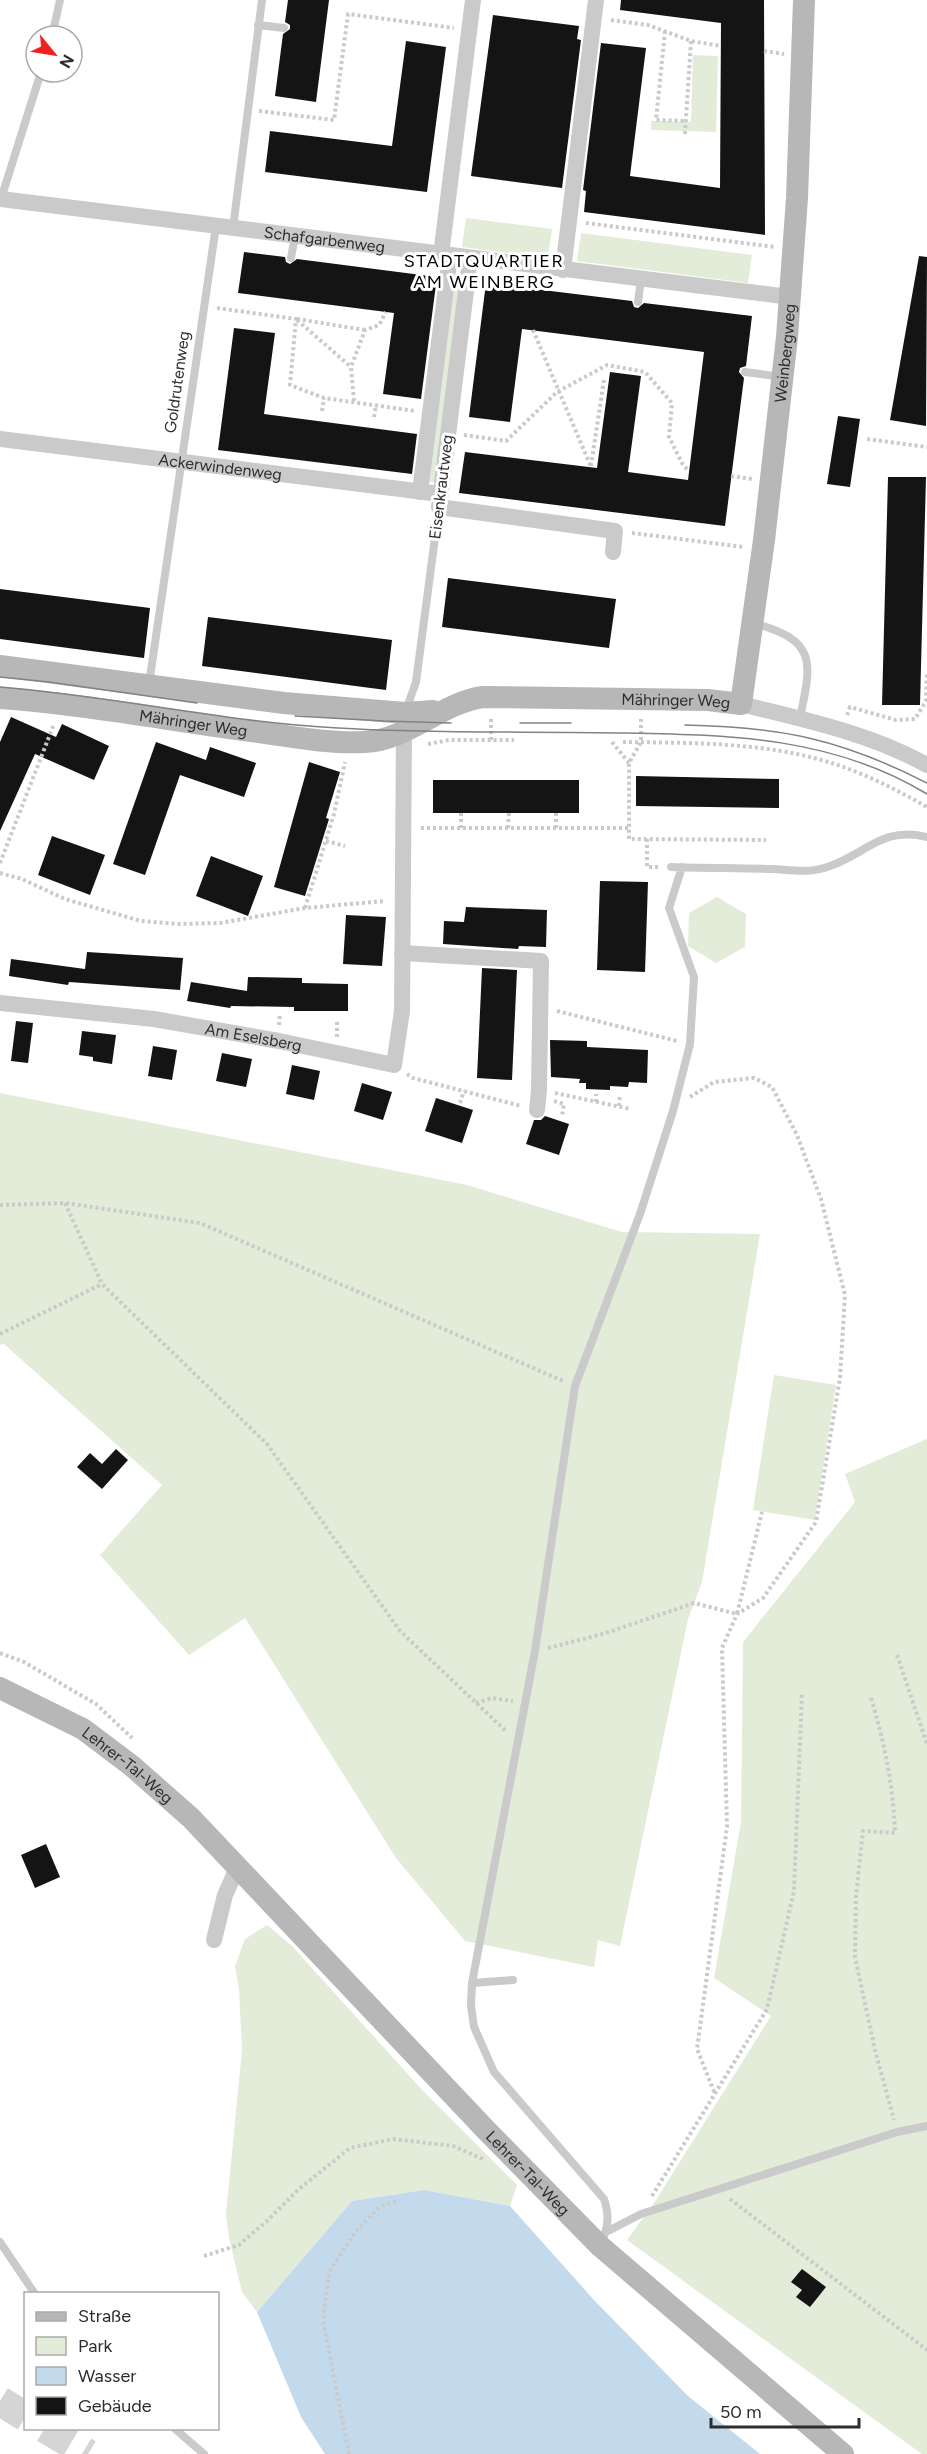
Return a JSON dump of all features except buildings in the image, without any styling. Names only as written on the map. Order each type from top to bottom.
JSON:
[{"type":"street","name":"Eisenkrautweg","points":[[420,492],[431,413],[473,0]]},
{"type":"street","points":[[563,270],[596,0]]},
{"type":"street","name":"Weinbergweg","points":[[741,704],[783,377],[794,250],[804,0]]},
{"type":"street","name":"Schafgarbenweg","points":[[1,200],[790,297]]},
{"type":"street","name":"Eisenkrautweg","points":[[439,501],[470,258]]},
{"type":"street","name":"Ackerwindenweg","points":[[0,440],[420,492],[439,501],[615,531]]},
{"type":"street","points":[[613,552],[615,531]]},
{"type":"street","name":"Mähringer Weg","points":[[0,666],[275,702],[404,732]]},
{"type":"street","name":"Mähringer Weg","points":[[0,698],[62,704],[278,735],[348,741],[376,741],[404,732],[426,713],[476,698],[708,700],[741,704],[800,718],[873,740],[927,765]]},
{"type":"street","points":[[394,1065],[402,1011],[404,732]]},
{"type":"street","points":[[402,953],[541,961],[542,1007],[537,1110]]},
{"type":"street","name":"Am Eselsberg","points":[[0,1003],[150,1018],[279,1041],[394,1065]]},
{"type":"street","name":"Lehrer-Tal-Weg","points":[[0,1688],[83,1729],[132,1766],[191,1818],[486,2130],[843,2454]]},
{"type":"street","points":[[214,1940],[225,1895],[233,1872],[238,1866]]},
{"type":"lane","points":[[56,24],[60,0]]},
{"type":"lane","points":[[233,228],[262,0]]},
{"type":"lane","points":[[258,25],[284,28]]},
{"type":"lane","points":[[1,200],[37,84]]},
{"type":"lane","name":"Goldrutenweg","points":[[149,684],[216,226]]},
{"type":"lane","points":[[291,258],[295,236]]},
{"type":"lane","points":[[638,302],[641,279]]},
{"type":"lane","points":[[745,372],[783,377]]},
{"type":"lane","name":"Eisenkrautweg","points":[[404,732],[416,682],[439,501]]},
{"type":"lane","points":[[753,623],[786,634],[804,651],[808,676],[800,718]]},
{"type":"lane","points":[[671,867],[811,871],[837,863],[873,842],[890,836],[916,834],[927,837]]},
{"type":"lane","points":[[604,2238],[608,2212],[604,2199],[494,2072],[474,2027],[471,2006],[472,1983],[535,1651],[575,1386],[640,1214],[673,1111],[690,1044],[694,977],[669,908],[682,867]]},
{"type":"lane","points":[[472,1983],[513,1980]]},
{"type":"lane","points":[[604,2238],[641,2214],[897,2132],[927,2126]]},
{"type":"lane","points":[[0,2242],[34,2292]]},
{"type":"lane","points":[[176,2430],[204,2454]]},
{"type":"path","points":[[273,113],[334,120],[348,14],[469,30]]},
{"type":"path","points":[[594,17],[648,25],[691,41],[721,46]]},
{"type":"path","points":[[664,31],[656,120],[686,121]]},
{"type":"path","points":[[685,134],[691,41]]},
{"type":"path","points":[[569,221],[794,250]]},
{"type":"path","points":[[204,306],[365,330],[379,325],[386,312]]},
{"type":"path","points":[[296,319],[351,367]]},
{"type":"path","points":[[296,319],[290,385],[324,398],[431,413]]},
{"type":"path","points":[[354,401],[351,367],[365,330]]},
{"type":"path","points":[[533,330],[557,392],[591,467],[604,381]]},
{"type":"path","points":[[448,433],[506,441],[557,392],[607,364],[645,372],[672,403],[669,437],[683,465],[689,471]]},
{"type":"path","points":[[322,411],[324,398]]},
{"type":"path","points":[[375,417],[376,405]]},
{"type":"path","points":[[867,439],[927,447]]},
{"type":"path","points":[[615,531],[723,545]]},
{"type":"path","points":[[847,716],[850,707],[896,720],[915,718],[926,701],[927,673]]},
{"type":"path","points":[[0,863],[62,704]]},
{"type":"path","points":[[641,716],[641,742],[629,763],[630,839],[766,840]]},
{"type":"path","points":[[404,732],[449,740],[514,740]]},
{"type":"path","points":[[304,908],[342,785],[348,741]]},
{"type":"path","points":[[612,742],[629,763]]},
{"type":"path","points":[[623,742],[738,746],[807,756],[870,777],[927,807]]},
{"type":"path","points":[[461,813],[461,828]]},
{"type":"path","points":[[508,828],[509,813]]},
{"type":"path","points":[[556,813],[556,828]]},
{"type":"path","points":[[402,828],[629,828]]},
{"type":"path","points":[[647,839],[647,867],[671,867]]},
{"type":"path","points":[[326,841],[345,846]]},
{"type":"path","points":[[0,873],[22,879],[65,899],[141,921],[178,924],[220,923],[304,908],[403,900]]},
{"type":"path","points":[[542,1007],[690,1044]]},
{"type":"path","points":[[394,1065],[413,1078],[537,1110]]},
{"type":"path","points":[[535,1651],[606,1633],[694,1603],[737,1614],[763,1599],[816,1522],[840,1378],[845,1295],[821,1199],[797,1135],[772,1087],[754,1078],[714,1082],[684,1101],[673,1111]]},
{"type":"path","points":[[539,1090],[630,1109]]},
{"type":"path","points":[[460,1103],[464,1091]]},
{"type":"path","points":[[596,1094],[596,1102]]},
{"type":"path","points":[[619,1106],[620,1094]]},
{"type":"path","points":[[0,1205],[65,1203],[200,1223],[575,1386]]},
{"type":"path","points":[[65,1203],[102,1284],[267,1444],[400,1631],[518,1742]]},
{"type":"path","points":[[0,1334],[102,1284]]},
{"type":"path","points":[[715,2094],[697,2049],[727,1827],[722,1648],[737,1614],[762,1512]]},
{"type":"path","points":[[897,1655],[927,1744]]},
{"type":"path","points":[[641,2214],[767,2009],[794,1891],[802,1692]]},
{"type":"path","points":[[476,1703],[492,1698],[525,1702]]},
{"type":"path","points":[[871,1698],[886,1748],[894,1792],[895,1833],[863,1831],[856,1896],[855,1957],[875,2050],[897,2132]]},
{"type":"path","points":[[204,2256],[239,2245],[299,2189],[350,2148],[393,2139],[453,2146],[488,2161]]},
{"type":"path","points":[[717,2190],[927,2350]]},
{"type":"path","points":[[349,2454],[323,2321],[329,2272],[356,2231],[381,2206],[396,2200]]},
{"type":"green space","points":[[693,55],[718,56],[716,132],[651,130],[651,121],[691,122]]},
{"type":"green space","points":[[466,218],[552,229],[548,258],[462,247]]},
{"type":"green space","points":[[581,233],[752,255],[748,283],[577,261]]},
{"type":"green space","points":[[449,279],[466,281],[441,483],[423,481]]},
{"type":"green space","points":[[717,897],[746,914],[745,947],[716,963],[688,946],[689,913]]},
{"type":"green space","points":[[0,1093],[467,1185],[622,1232],[760,1234],[702,1582],[688,1619],[620,1946],[598,1940],[594,1967],[465,1941],[396,1858],[245,1618],[189,1655],[100,1555],[162,1485],[4,1344],[0,1345]]},
{"type":"green space","points":[[774,1375],[836,1385],[815,1520],[753,1510]]},
{"type":"green space","points":[[927,1439],[927,2454],[922,2454],[627,2240],[656,2200],[771,2016],[714,1978],[741,1822],[743,1642],[855,1502],[845,1474]]},
{"type":"green space","points":[[267,1925],[292,1946],[424,2092],[517,2185],[510,2206],[424,2190],[352,2201],[257,2312],[242,2292],[229,2238],[226,2214],[242,2050],[239,1989],[235,1966],[245,1939]]},
{"type":"water","points":[[424,2190],[510,2206],[594,2300],[688,2396],[760,2454],[325,2454],[301,2417],[257,2312],[352,2201]]},
{"type":"tunnel","points":[[0,2401],[24,2416]]},
{"type":"tunnel","points":[[48,2430],[88,2454]]},
{"type":"tram line","points":[[0,677],[197,703]]},
{"type":"tram line","points":[[0,687],[84,696],[253,720],[338,728],[446,732],[590,732],[743,738],[818,750],[855,761],[891,775],[927,794]]},
{"type":"tram line","points":[[295,716],[451,723]]},
{"type":"tram line","points":[[520,723],[571,723]]},
{"type":"tram line","points":[[685,725],[751,729],[810,738],[866,756],[927,783]]},
{"type":"district","name":"STADTQUARTIER AM WEINBERG","points":[[484,271]]}]
